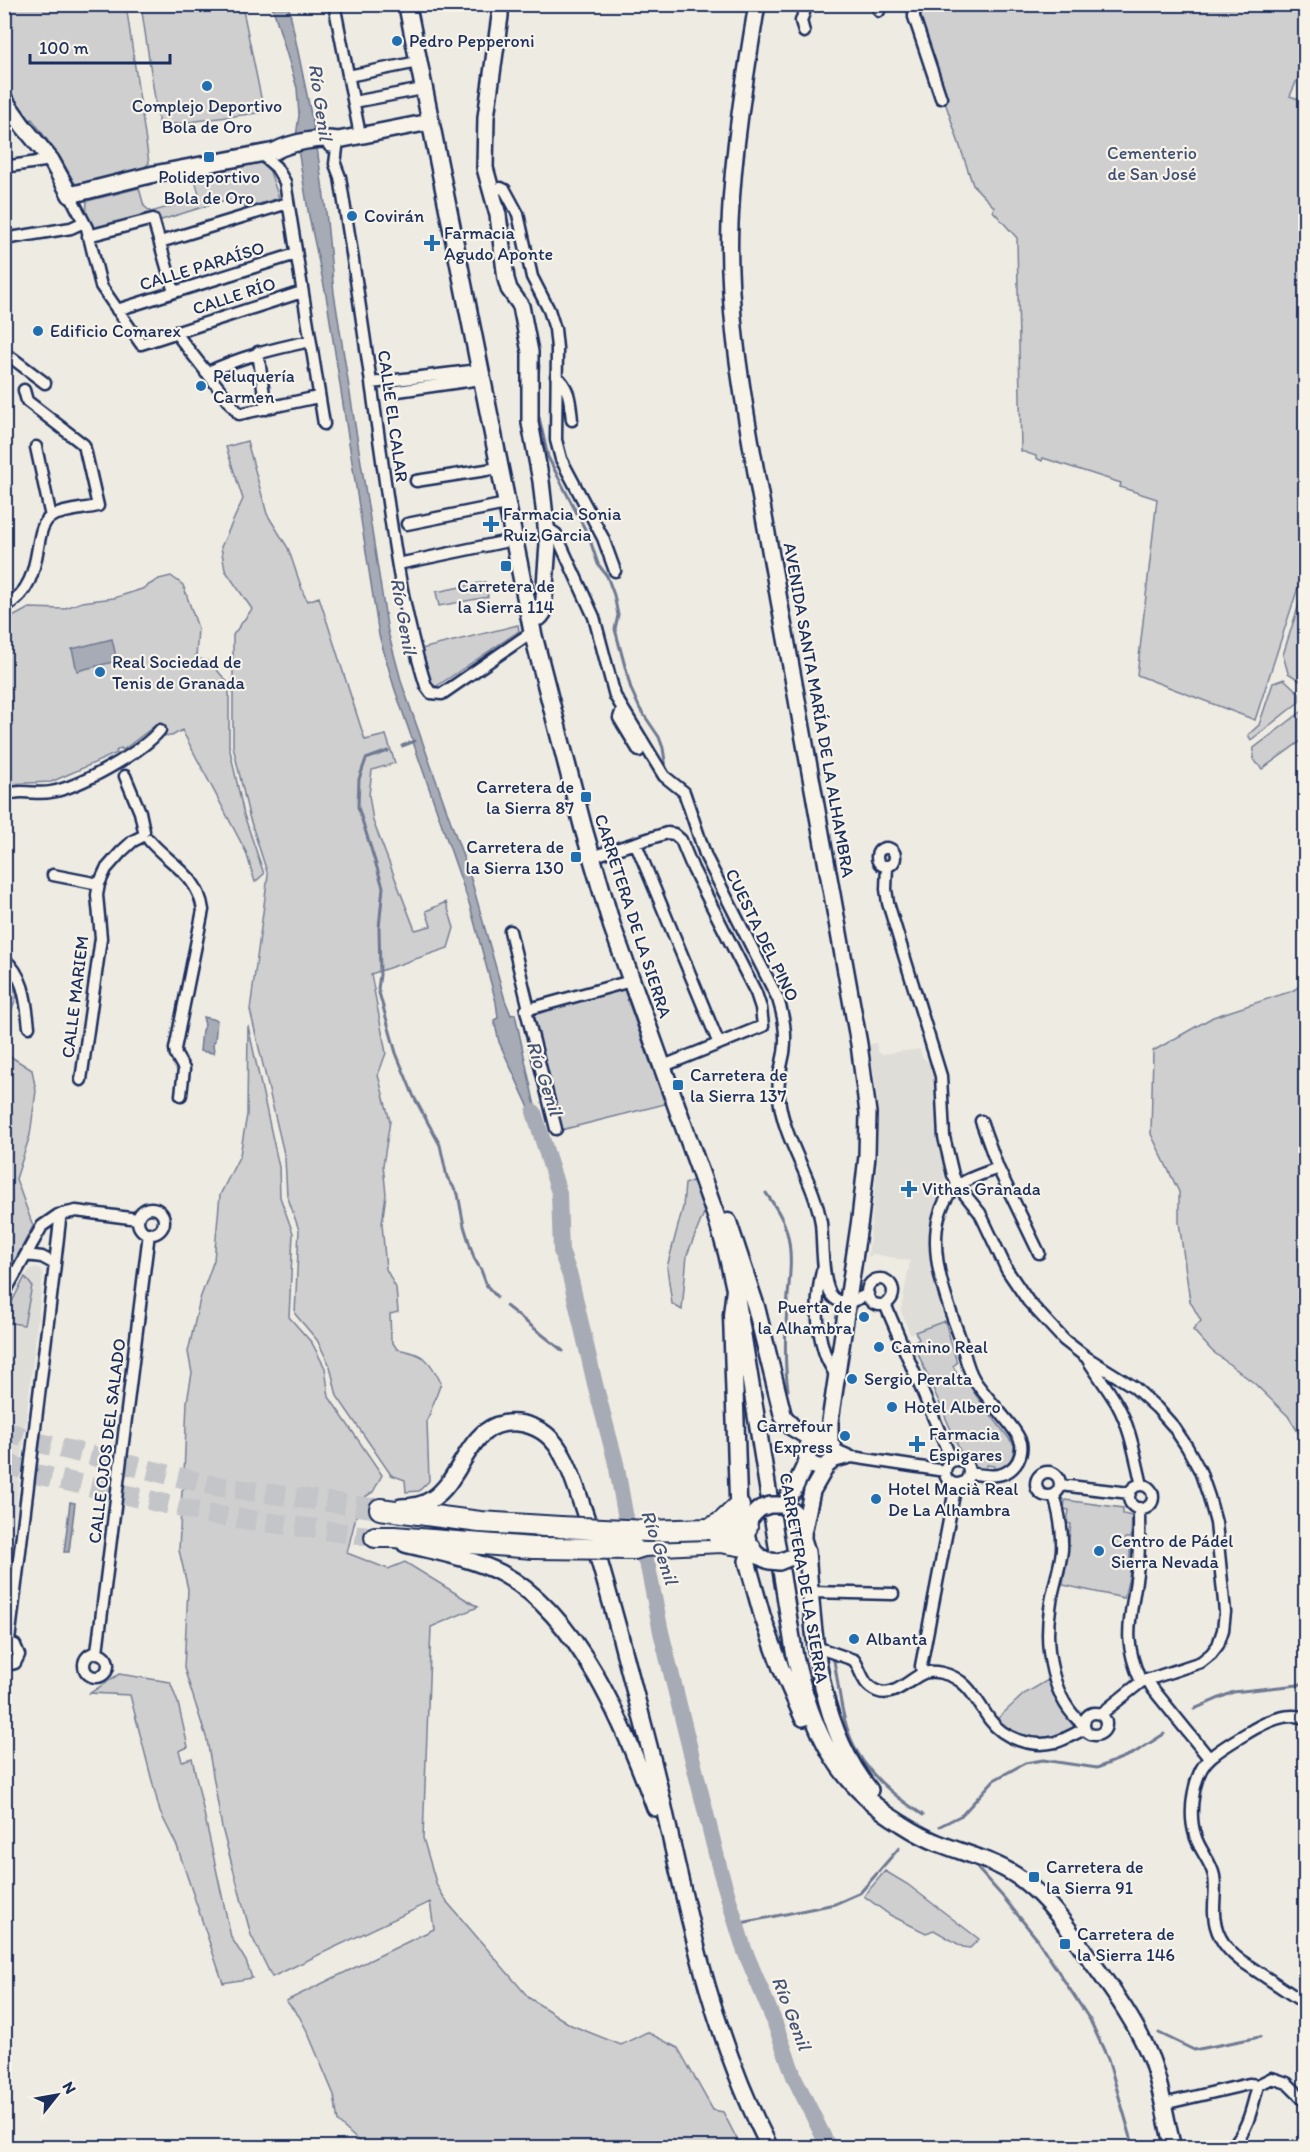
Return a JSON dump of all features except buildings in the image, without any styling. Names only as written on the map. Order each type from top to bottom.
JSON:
[{"type":"highway","points":[[710,1540],[739,1506]]},
{"type":"highway","points":[[380,1509],[531,1527],[647,1531],[731,1543],[750,1553]]},
{"type":"highway","points":[[375,1537],[533,1548],[634,1549],[644,1546],[710,1540],[747,1526]]},
{"type":"main road","name":"CARRETERA DE LA SIERRA","points":[[407,4],[498,468],[532,627],[591,857],[631,981],[717,1219],[735,1289]]},
{"type":"main road","points":[[681,1119],[700,1153],[740,1254],[756,1307],[783,1416],[792,1427],[825,1450]]},
{"type":"main road","points":[[735,1289],[732,1315],[739,1506],[742,1519],[747,1526]]},
{"type":"street","points":[[334,4],[360,135]]},
{"type":"street","points":[[500,4],[486,117],[485,168],[496,189],[515,205],[518,213],[532,277],[549,310],[555,329],[557,348],[556,440],[561,459],[603,538],[615,571]]},
{"type":"street","name":"AVENIDA SANTA MARÍA DE LA ALHAMBRA","points":[[757,4],[735,156],[730,224],[733,312],[743,397],[859,1044],[868,1113],[867,1156],[830,1421],[825,1450],[812,1491],[803,1534]]},
{"type":"street","points":[[804,32],[801,21],[807,4]]},
{"type":"street","points":[[914,4],[914,17],[941,98]]},
{"type":"street","points":[[348,76],[418,62]]},
{"type":"street","points":[[354,102],[423,89]]},
{"type":"street","points":[[4,99],[51,160],[70,195],[84,222],[101,286],[117,310]]},
{"type":"street","points":[[70,195],[154,174],[430,122]]},
{"type":"street","name":"CALLE EL CALAR","points":[[332,141],[344,200],[410,632],[426,686],[431,693],[442,694],[526,636],[532,627]]},
{"type":"street","points":[[276,151],[270,160],[285,182],[324,424]]},
{"type":"street","points":[[4,167],[51,160]]},
{"type":"street","points":[[496,189],[506,279],[521,306],[530,352],[530,423],[547,528],[543,613],[532,627]]},
{"type":"street","points":[[160,242],[288,203]]},
{"type":"street","points":[[88,236],[153,219],[174,292]]},
{"type":"street","points":[[4,238],[71,228],[84,222]]},
{"type":"street","name":"CALLE PARAÍSO","points":[[117,310],[296,254]]},
{"type":"street","name":"CALLE RÍO","points":[[117,310],[141,344],[302,292]]},
{"type":"street","points":[[175,332],[239,414],[318,397]]},
{"type":"street","points":[[206,373],[233,360],[258,352],[310,342]]},
{"type":"street","points":[[258,352],[266,409]]},
{"type":"street","points":[[4,355],[12,358],[45,382]]},
{"type":"street","points":[[371,383],[480,375]]},
{"type":"street","points":[[398,391],[480,375]]},
{"type":"street","points":[[556,376],[565,384],[572,420]]},
{"type":"street","points":[[4,606],[22,594],[28,585],[32,576],[40,533],[45,522],[51,517],[98,506],[87,452],[80,441],[27,401],[24,390]]},
{"type":"street","points":[[36,447],[51,517]]},
{"type":"street","points":[[416,481],[498,468]]},
{"type":"street","points":[[407,524],[506,504]]},
{"type":"street","points":[[547,528],[556,534],[590,607],[609,677],[622,709],[618,718],[639,752]]},
{"type":"street","points":[[399,564],[513,540]]},
{"type":"street","name":"CUESTA DEL PINO","points":[[622,709],[664,777],[684,792],[706,857],[778,999],[784,1017],[786,1035],[778,1085],[779,1099],[790,1138],[810,1182],[821,1224],[823,1265],[818,1299],[819,1326],[824,1352],[836,1376]]},
{"type":"street","points":[[4,796],[17,792],[51,792],[101,771],[125,758],[153,738],[160,730]]},
{"type":"street","points":[[125,758],[129,766],[125,776],[140,812],[145,836],[191,880],[198,890],[203,910],[175,1049],[184,1069],[181,1095]]},
{"type":"street","points":[[101,771],[125,776]]},
{"type":"street","points":[[591,857],[667,833],[674,834],[681,840],[693,869],[756,993],[763,1026],[662,1067]]},
{"type":"street","points":[[53,875],[99,884],[106,869],[121,852],[145,836]]},
{"type":"street","points":[[636,844],[719,1044]]},
{"type":"street","points":[[887,866],[888,903],[940,1076],[944,1137],[958,1186],[980,1214],[1007,1270],[1028,1301],[1064,1340],[1086,1357],[1134,1387],[1173,1426],[1200,1471],[1216,1523],[1225,1611],[1223,1630],[1218,1645],[1211,1654],[1190,1666],[1144,1681],[1101,1714]]},
{"type":"street","name":"CALLE MARIEM","points":[[81,1080],[101,938],[97,895],[99,884]]},
{"type":"street","points":[[510,931],[529,1009]]},
{"type":"street","points":[[4,959],[18,974],[26,997],[29,1027]]},
{"type":"street","points":[[556,1129],[526,1010],[631,981]]},
{"type":"street","points":[[981,1121],[998,1168],[1039,1253]]},
{"type":"street","points":[[969,1473],[995,1476],[1004,1474],[1016,1464],[1022,1449],[1015,1431],[986,1397],[967,1367],[941,1281],[937,1256],[939,1220],[950,1193],[958,1186],[998,1168]]},
{"type":"street","points":[[150,1208],[161,1213],[163,1225],[157,1232],[149,1233],[140,1227],[138,1219],[142,1211],[150,1208]]},
{"type":"street","points":[[4,1294],[42,1226],[58,1215],[76,1211],[138,1219]]},
{"type":"street","points":[[4,1666],[15,1663],[18,1655],[15,1645],[7,1641],[55,1264],[60,1220],[58,1215]]},
{"type":"street","name":"CALLE OJOS DEL SALADO","points":[[97,1652],[149,1233]]},
{"type":"street","points":[[26,1255],[42,1257],[55,1264]]},
{"type":"street","name":"CUESTA DEL PINO","points":[[823,1265],[832,1297],[838,1301],[848,1302]]},
{"type":"street","points":[[881,1279],[887,1281],[893,1292],[891,1299],[885,1304],[876,1304],[868,1294],[869,1286],[875,1280],[881,1279]]},
{"type":"street","name":"CARRETERA DE LA SIERRA","points":[[735,1289],[795,1657],[809,1710],[824,1744],[843,1773],[881,1812],[936,1842],[987,1859],[1008,1870],[1038,1894],[1080,1945],[1128,2015],[1151,2059],[1173,2148]]},
{"type":"street","points":[[848,1302],[868,1294]]},
{"type":"street","points":[[885,1304],[952,1461]]},
{"type":"street","points":[[1086,1357],[1118,1405],[1134,1448],[1142,1485]]},
{"type":"street","points":[[1118,1405],[1121,1392],[1134,1387]]},
{"type":"street","points":[[380,1509],[408,1507],[432,1498],[445,1486],[477,1439],[493,1428],[510,1423],[531,1426],[554,1441],[566,1461],[604,1575],[654,1766],[671,1847],[724,2043],[753,2114],[770,2148]]},
{"type":"street","points":[[781,1505],[798,1482],[808,1459],[807,1448],[945,1471]]},
{"type":"street","points":[[952,1461],[963,1461],[968,1466],[969,1473],[966,1480],[956,1484],[947,1478],[945,1471],[947,1465],[952,1461]]},
{"type":"street","points":[[922,1674],[921,1666],[956,1484]]},
{"type":"street","points":[[1142,1485],[1149,1488],[1153,1497],[1149,1506],[1139,1508],[1131,1503],[1130,1493],[1133,1488],[1142,1485]]},
{"type":"street","points":[[1085,1727],[1085,1719],[1090,1714],[1101,1714],[1106,1720],[1104,1731],[1094,1735],[1085,1727],[1075,1718],[1055,1680],[1051,1657],[1049,1612],[1062,1551],[1057,1490],[1130,1493]]},
{"type":"street","points":[[750,1553],[770,1561],[779,1562],[789,1558],[799,1549],[803,1534],[796,1514],[781,1505],[770,1504],[752,1516],[746,1534],[762,1615],[781,1668],[806,1724],[824,1744]]},
{"type":"street","points":[[1139,1508],[1137,1571],[1128,1630],[1132,1663],[1144,1681],[1155,1691],[1209,1758]]},
{"type":"street","name":"CARRETERA DE LA SIERRA","points":[[803,1534],[823,1687],[844,1751],[874,1796],[881,1812]]},
{"type":"street","points":[[375,1537],[490,1568],[520,1585],[544,1604],[578,1647],[608,1700],[636,1759],[671,1847]]},
{"type":"street","points":[[810,1592],[893,1594]]},
{"type":"street","points":[[816,1647],[854,1660],[865,1681],[878,1691],[888,1692],[898,1689],[922,1674],[942,1673],[954,1677],[965,1684],[975,1695],[991,1721],[1002,1732],[1015,1739],[1029,1743],[1055,1742],[1085,1727]]},
{"type":"street","points":[[1305,1719],[1293,1715],[1258,1727],[1209,1758],[1196,1785],[1191,1809],[1195,1836],[1214,1875],[1214,1911],[1217,1931],[1229,1952],[1305,2004]]},
{"type":"street","points":[[1163,2104],[1249,2084],[1258,2085],[1272,2078],[1287,2083],[1305,2102]]},
{"type":"street","points":[[1231,2148],[1240,2138],[1248,2122],[1258,2085]]},
{"type":"shaded area","points":[[272,5],[285,5],[289,8],[315,134],[334,293],[388,632],[402,684],[471,879],[505,1000],[511,1015],[515,1014],[541,1134],[499,1042],[494,1020],[498,1018],[496,1002],[470,906],[394,687],[379,635],[326,295],[309,216],[296,137],[299,115],[297,88]]},
{"type":"shaded area","points":[[112,639],[117,661],[77,671],[72,649]]},
{"type":"shaded area","points":[[203,1017],[217,1020],[213,1043],[214,1053],[200,1051],[202,1030],[205,1025]]},
{"type":"shaded area","name":"Vithas Granada","points":[[876,1043],[878,1052],[882,1054],[920,1049],[922,1057],[930,1063],[935,1082],[936,1119],[945,1179],[933,1217],[929,1248],[933,1275],[945,1321],[910,1334],[901,1311],[910,1261],[874,1254],[868,1257],[878,1157],[878,1106],[870,1044]]},
{"type":"shaded area","points":[[36,1267],[42,1271],[43,1275],[5,1599],[5,1315],[29,1270]]},
{"type":"shaded area","points":[[70,1502],[75,1503],[69,1552],[64,1552]]},
{"type":"green space","name":"Cementerio de San José","points":[[916,4],[1305,5],[1304,64],[1290,96],[1306,102],[1305,566],[1255,720],[1137,675],[1157,499],[1120,487],[1121,483],[1043,458],[1042,461],[1036,456],[1021,451],[1017,238],[993,211],[994,207],[973,185],[916,16]]},
{"type":"green space","points":[[6,5],[126,5],[149,163],[143,169],[77,184],[74,182],[61,159],[32,119],[27,120],[5,86]]},
{"type":"green space","name":"Complejo Deportivo Bola de Oro","points":[[141,5],[242,5],[264,112],[159,126]]},
{"type":"green space","points":[[260,163],[269,169],[279,198],[245,208],[243,201],[231,205],[229,199],[158,221],[95,231],[86,216],[87,201],[139,188],[144,206],[151,212],[200,198],[194,176]]},
{"type":"green space","points":[[247,441],[267,514],[288,548],[304,595],[308,601],[319,597],[365,740],[386,735],[395,763],[372,770],[369,795],[373,821],[415,930],[431,926],[426,911],[446,902],[454,928],[448,948],[371,974],[386,1053],[378,1075],[390,1121],[383,1165],[386,1194],[382,1224],[386,1269],[396,1288],[398,1312],[390,1314],[391,1340],[397,1349],[425,1358],[441,1383],[427,1421],[429,1481],[419,1491],[406,1492],[405,1480],[391,1475],[337,1396],[330,1366],[317,1340],[295,1314],[299,1230],[287,1195],[285,1158],[250,1010],[268,875],[249,816],[233,746],[233,635],[252,609],[225,570],[221,547],[243,499],[226,447]]},
{"type":"green space","name":"Real Sociedad de Tenis de Granada","points":[[171,576],[183,585],[198,628],[196,658],[210,662],[229,684],[229,746],[244,815],[264,874],[255,882],[246,852],[182,730],[172,736],[165,736],[157,724],[123,750],[121,748],[116,751],[117,753],[51,782],[5,784],[5,621],[29,608],[63,609],[82,602],[114,598]]},
{"type":"green space","points":[[485,582],[488,597],[439,606],[436,592]]},
{"type":"green space","points":[[1305,585],[1305,684],[1288,673],[1283,655]]},
{"type":"green space","points":[[518,625],[519,631],[437,686],[432,685],[421,649]]},
{"type":"green space","points":[[1284,679],[1299,693],[1299,702],[1251,740],[1248,735],[1259,725],[1273,683]]},
{"type":"green space","points":[[1305,709],[1305,738],[1262,769],[1253,759],[1254,748]]},
{"type":"green space","points":[[5,971],[17,995],[6,1026],[5,1053]]},
{"type":"green space","points":[[1305,983],[1305,1443],[1288,1416],[1254,1383],[1212,1351],[1193,1330],[1201,1321],[1190,1301],[1179,1222],[1179,1192],[1151,1134],[1153,1051],[1213,1017],[1292,991]]},
{"type":"green space","points":[[623,987],[665,1104],[561,1130],[531,1013]]},
{"type":"green space","points":[[248,1026],[279,1167],[280,1197],[293,1233],[289,1317],[312,1343],[325,1368],[329,1397],[382,1475],[373,1492],[360,1500],[347,1553],[388,1569],[405,1562],[478,1607],[431,1627],[423,1838],[437,1886],[447,1902],[529,1998],[571,2025],[621,2045],[647,2032],[678,2048],[713,2110],[723,2112],[741,2147],[365,2147],[338,2122],[334,2095],[307,2031],[299,2016],[286,2001],[434,1929],[430,1902],[272,1977],[251,1935],[222,1828],[207,1740],[184,1668],[188,1589],[179,1550],[182,1490],[187,1486],[187,1478],[184,1474],[187,1402],[192,1373],[188,1352],[200,1299],[214,1260],[220,1195],[240,1155],[247,1115]]},
{"type":"green space","points":[[5,1053],[32,1070],[36,1091],[30,1135],[16,1179],[33,1226],[5,1279]]},
{"type":"green space","points":[[694,1180],[704,1213],[687,1255],[682,1310],[672,1304],[667,1267],[683,1207],[685,1184]]},
{"type":"green space","points":[[25,1277],[32,1286],[24,1325],[5,1322],[5,1315]]},
{"type":"green space","points":[[945,1321],[957,1363],[953,1366],[959,1377],[963,1375],[1014,1445],[1009,1462],[994,1471],[994,1466],[987,1465],[986,1470],[977,1469],[971,1457],[961,1453],[913,1342],[919,1339],[915,1332]]},
{"type":"green space","name":"Centro de Pádel Sierra Nevada","points":[[1065,1500],[1123,1508],[1123,1514],[1132,1516],[1131,1538],[1125,1538],[1124,1547],[1130,1548],[1130,1573],[1124,1598],[1063,1585],[1071,1524],[1067,1523],[1069,1510],[1064,1509]]},
{"type":"green space","points":[[119,1674],[170,1682],[178,1703],[188,1747],[179,1751],[182,1761],[192,1758],[231,1937],[246,1961],[252,1978],[223,1983],[177,1846],[160,1812],[130,1695],[90,1693]]},
{"type":"green space","points":[[1048,1680],[1074,1727],[1053,1736],[1033,1738],[1014,1733],[997,1719],[1024,1694]]},
{"type":"green space","points":[[885,1871],[907,1884],[979,1939],[970,1948],[963,1947],[934,1930],[926,1933],[890,1915],[864,1896]]},
{"type":"waterway","points":[[493,128],[497,90]]},
{"type":"waterway","points":[[499,191],[509,227],[509,243]]},
{"type":"waterway","points":[[529,310],[539,366],[537,392]]},
{"type":"waterway","points":[[537,408],[548,457],[589,537],[598,564],[607,576],[614,595],[618,615],[615,629],[631,689],[640,709],[659,737],[666,768]]},
{"type":"waterway","points":[[402,746],[415,741]]},
{"type":"waterway","points":[[388,751],[366,759],[359,779],[358,807],[383,887],[379,928],[378,989],[396,1053],[414,1097],[440,1145],[447,1177],[458,1194],[464,1226],[474,1258],[487,1286],[497,1297]]},
{"type":"waterway","name":"Río Genil","points":[[534,1112],[559,1193],[561,1251],[570,1276],[616,1463],[626,1519],[648,1567],[661,1632],[720,1870],[744,1949],[795,2079],[829,2148]]},
{"type":"waterway","points":[[766,1193],[782,1219],[790,1248],[785,1349],[788,1390]]},
{"type":"waterway","points":[[506,1306],[563,1351]]},
{"type":"waterway","points":[[834,1661],[845,1720],[857,1751],[881,1782],[923,1815]]},
{"type":"waterway","points":[[1194,1709],[1233,1692],[1298,1685],[1306,1682]]},
{"type":"waterway","points":[[940,1826],[962,1815],[994,1780],[1025,1763],[1043,1760],[1097,1768],[1134,1753],[1164,1734]]},
{"type":"waterway","points":[[736,1924],[835,1904],[860,1893],[899,1848]]},
{"type":"waterway","points":[[978,1869],[1037,1939],[1090,2020],[1108,2059],[1134,2148]]},
{"type":"waterway","points":[[1159,2033],[1194,2050],[1260,2037]]},
{"type":"tunnel","points":[[4,1430],[36,1442],[215,1486],[380,1509]]},
{"type":"tunnel","points":[[4,1462],[32,1473],[213,1515],[375,1537]]},
{"type":"place","name":"Pedro Pepperoni","points":[[397,41]]},
{"type":"place","name":"Complejo Deportivo Bola de Oro","points":[[207,86]]},
{"type":"place","name":"Polideportivo Bola de Oro","points":[[209,157]]},
{"type":"place","name":"Covirán","points":[[352,216]]},
{"type":"place","name":"Farmacia Agudo Aponte","points":[[432,243]]},
{"type":"place","name":"Edificio Comarex","points":[[38,331]]},
{"type":"place","name":"Peluquería Carmen","points":[[201,386]]},
{"type":"place","name":"Farmacia Sonia Ruiz Garcia","points":[[491,524]]},
{"type":"place","name":"Carretera de la Sierra 114","points":[[506,566]]},
{"type":"place","name":"Real Sociedad de Tenis de Granada","points":[[100,672]]},
{"type":"place","name":"Carretera de la Sierra 87","points":[[586,797]]},
{"type":"place","name":"Carretera de la Sierra 130","points":[[576,857]]},
{"type":"place","name":"Carretera de la Sierra 137","points":[[678,1085]]},
{"type":"place","name":"Vithas Granada","points":[[909,1189]]},
{"type":"place","name":"Puerta de la Alhambra","points":[[864,1317]]},
{"type":"place","name":"Camino Real","points":[[879,1347]]},
{"type":"place","name":"Sergio Peralta","points":[[852,1379]]},
{"type":"place","name":"Hotel Albero","points":[[892,1407]]},
{"type":"place","name":"Carrefour Express","points":[[845,1436]]},
{"type":"place","name":"Farmacia Espigares","points":[[917,1444]]},
{"type":"place","name":"Hotel Macià Real De La Alhambra","points":[[876,1499]]},
{"type":"place","name":"Centro de Pádel Sierra Nevada","points":[[1099,1551]]},
{"type":"place","name":"Albanta","points":[[854,1639]]},
{"type":"place","name":"Carretera de la Sierra 91","points":[[1034,1877]]},
{"type":"place","name":"Carretera de la Sierra 146","points":[[1065,1944]]}]
